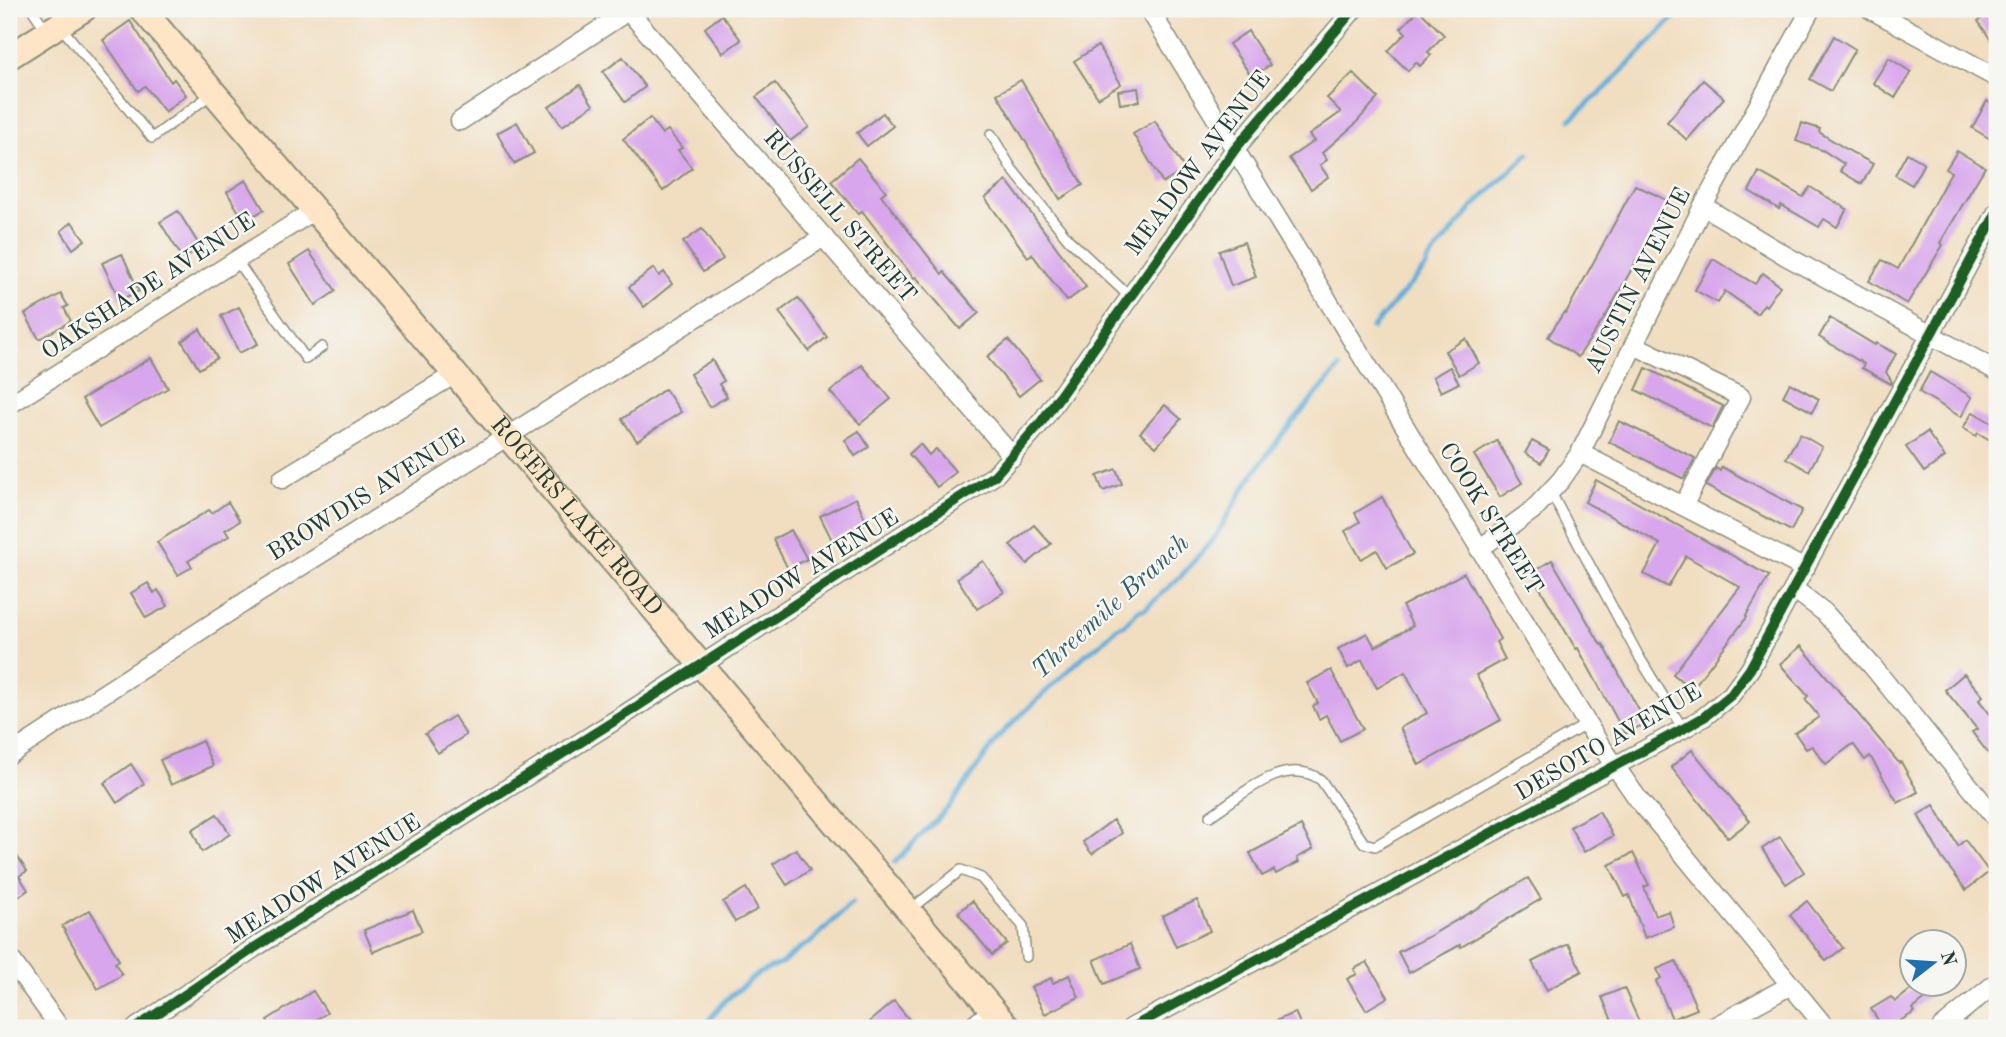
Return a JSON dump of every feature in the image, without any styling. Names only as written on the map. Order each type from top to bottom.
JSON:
[{"type":"main road","points":[[9,57],[84,9]]},
{"type":"main road","name":"ROGERS LAKE ROAD","points":[[142,9],[455,374],[1000,1019]]},
{"type":"street","points":[[460,121],[629,9]]},
{"type":"street","name":"RUSSELL STREET","points":[[629,9],[1013,457]]},
{"type":"street","name":"COOK STREET","points":[[1149,9],[1587,724],[1638,799],[1826,1028]]},
{"type":"street","name":"MEADOW AVENUE","points":[[136,1028],[254,948],[630,711],[995,475],[1042,421],[1235,149],[1354,9]]},
{"type":"street","name":"AUSTIN AVENUE","points":[[1479,549],[1533,509],[1580,453],[1703,206],[1811,9]]},
{"type":"street","points":[[1870,9],[1997,78]]},
{"type":"street","points":[[1703,206],[1786,256],[1997,370]]},
{"type":"street","name":"OAKSHADE AVENUE","points":[[9,405],[315,210]]},
{"type":"street","name":"DESOTO AVENUE","points":[[1131,1028],[1684,729],[1731,695],[1750,669],[1997,212]]},
{"type":"street","name":"BROWDIS AVENUE","points":[[9,755],[257,594],[509,438],[824,237]]},
{"type":"street","points":[[1634,345],[1741,397],[1683,506]]},
{"type":"street","points":[[282,479],[455,374]]},
{"type":"street","points":[[1580,453],[1805,569]]},
{"type":"street","points":[[1794,589],[1824,612],[1864,657],[1997,820]]},
{"type":"street","points":[[9,957],[60,1028]]},
{"type":"street","points":[[1941,1028],[1997,982]]},
{"type":"street","points":[[1712,1028],[1791,985]]},
{"type":"street","points":[[971,1028],[1000,1019]]},
{"type":"lane","points":[[32,9],[53,28],[152,138],[214,92]]},
{"type":"lane","points":[[991,134],[1012,169],[1069,240],[1130,297]]},
{"type":"lane","points":[[236,260],[306,359],[322,347]]},
{"type":"lane","points":[[1550,491],[1638,655],[1684,729]]},
{"type":"lane","points":[[1210,816],[1273,775],[1298,771],[1312,773],[1321,780],[1364,843],[1374,846],[1587,724]]},
{"type":"lane","points":[[908,912],[961,870],[981,878],[1023,926],[1026,957]]},
{"type":"building","points":[[1997,9],[1997,49],[1978,21]]},
{"type":"building","points":[[1419,10],[1444,35],[1428,52],[1431,55],[1420,66],[1416,62],[1408,71],[1388,51],[1406,33],[1401,28]]},
{"type":"building","points":[[722,15],[741,40],[723,53],[705,28]]},
{"type":"building","points":[[130,21],[171,82],[174,79],[186,95],[165,112],[145,86],[138,91],[103,40]]},
{"type":"building","points":[[1248,31],[1270,65],[1252,77],[1229,44]]},
{"type":"building","points":[[1834,36],[1855,49],[1831,91],[1810,79]]},
{"type":"building","points":[[1098,46],[1121,84],[1098,98],[1074,61]]},
{"type":"building","points":[[623,57],[645,87],[625,102],[603,72]]},
{"type":"building","points":[[1889,58],[1911,72],[1895,98],[1873,83]]},
{"type":"building","points":[[1353,73],[1378,98],[1354,125],[1322,153],[1327,160],[1320,165],[1328,177],[1311,189],[1289,158],[1314,141],[1309,135],[1341,112],[1327,98]]},
{"type":"building","points":[[1021,80],[1083,185],[1060,199],[997,94]]},
{"type":"building","points":[[1703,80],[1724,98],[1687,140],[1667,122]]},
{"type":"building","points":[[775,83],[809,127],[790,141],[756,97]]},
{"type":"building","points":[[580,85],[593,105],[562,126],[549,107]]},
{"type":"building","points":[[1138,88],[1140,101],[1120,104],[1118,91]]},
{"type":"building","points":[[1987,101],[1997,107],[1997,143],[1972,128]]},
{"type":"building","points":[[883,113],[893,126],[867,146],[857,133]]},
{"type":"building","points":[[650,118],[662,134],[668,130],[682,148],[678,150],[692,168],[663,191],[623,139]]},
{"type":"building","points":[[1155,121],[1185,170],[1163,183],[1133,134]]},
{"type":"building","points":[[517,122],[534,153],[514,164],[497,133]]},
{"type":"building","points":[[1802,123],[1820,129],[1819,132],[1873,164],[1862,184],[1840,171],[1844,164],[1824,151],[1796,141]]},
{"type":"building","points":[[1957,151],[1985,167],[1907,304],[1869,281],[1882,260],[1898,269],[1951,172],[1946,169]]},
{"type":"building","points":[[1907,153],[1924,163],[1912,185],[1895,175]]},
{"type":"building","points":[[858,158],[886,191],[881,195],[942,274],[944,272],[979,313],[960,329],[916,277],[914,278],[862,211],[858,214],[831,181]]},
{"type":"building","points":[[1759,172],[1803,197],[1810,187],[1847,209],[1837,227],[1824,219],[1819,227],[1781,205],[1779,209],[1749,191]]},
{"type":"building","points":[[246,180],[264,210],[244,221],[227,192]]},
{"type":"building","points":[[1007,181],[1086,287],[1067,301],[1032,254],[1028,257],[985,198]]},
{"type":"building","points":[[1635,185],[1669,201],[1607,314],[1578,357],[1548,337],[1564,312],[1566,313]]},
{"type":"building","points":[[178,211],[201,248],[183,259],[160,222]]},
{"type":"building","points":[[72,222],[85,240],[73,249],[61,231]]},
{"type":"building","points":[[702,229],[723,259],[703,272],[683,242]]},
{"type":"building","points":[[1244,242],[1256,277],[1231,286],[1219,251]]},
{"type":"building","points":[[309,251],[336,291],[315,305],[289,264]]},
{"type":"building","points":[[122,254],[139,291],[120,300],[102,263]]},
{"type":"building","points":[[1713,259],[1755,284],[1763,273],[1780,286],[1757,314],[1725,291],[1718,303],[1695,290]]},
{"type":"building","points":[[654,268],[659,276],[664,272],[672,284],[644,307],[629,287]]},
{"type":"building","points":[[61,294],[68,306],[64,308],[71,321],[39,339],[25,314]]},
{"type":"building","points":[[798,298],[827,337],[809,351],[779,312]]},
{"type":"building","points":[[239,307],[258,344],[239,353],[221,316]]},
{"type":"building","points":[[1830,318],[1875,345],[1876,343],[1896,354],[1886,372],[1891,384],[1862,368],[1864,364],[1819,337]]},
{"type":"building","points":[[200,329],[217,358],[199,369],[182,341]]},
{"type":"building","points":[[1466,339],[1479,363],[1459,375],[1445,351]]},
{"type":"building","points":[[1008,340],[1040,379],[1019,396],[987,357]]},
{"type":"building","points":[[151,358],[168,388],[99,428],[82,399]]},
{"type":"building","points":[[712,360],[724,381],[719,384],[727,397],[709,407],[690,374]]},
{"type":"building","points":[[862,365],[891,399],[860,424],[830,392]]},
{"type":"building","points":[[1450,367],[1459,383],[1441,392],[1433,377]]},
{"type":"building","points":[[1646,368],[1723,406],[1712,428],[1636,390]]},
{"type":"building","points":[[1930,372],[1972,397],[1961,417],[1919,392]]},
{"type":"building","points":[[1790,383],[1819,399],[1812,412],[1783,396]]},
{"type":"building","points":[[665,389],[681,412],[637,441],[622,419]]},
{"type":"building","points":[[1165,405],[1181,419],[1156,447],[1140,433]]},
{"type":"building","points":[[1973,412],[1997,426],[1997,444],[1963,428]]},
{"type":"building","points":[[1619,421],[1695,458],[1684,479],[1609,442]]},
{"type":"building","points":[[859,431],[869,447],[855,456],[845,440]]},
{"type":"building","points":[[1927,432],[1945,457],[1924,472],[1906,447]]},
{"type":"building","points":[[1800,434],[1822,447],[1809,471],[1786,458]]},
{"type":"building","points":[[1497,441],[1522,483],[1500,497],[1474,455]]},
{"type":"building","points":[[1532,441],[1549,450],[1541,463],[1525,453]]},
{"type":"building","points":[[920,444],[929,455],[936,449],[956,472],[937,487],[909,454]]},
{"type":"building","points":[[1722,467],[1802,510],[1791,531],[1706,486],[1716,468],[1720,471]]},
{"type":"building","points":[[1116,469],[1122,484],[1103,491],[1097,476]]},
{"type":"building","points":[[1596,480],[1769,576],[1747,617],[1692,689],[1673,674],[1740,587],[1686,556],[1668,587],[1644,574],[1660,544],[1585,502]]},
{"type":"building","points":[[1382,497],[1413,554],[1387,568],[1377,550],[1361,559],[1345,531],[1360,522],[1355,513]]},
{"type":"building","points":[[856,498],[867,523],[832,540],[820,516]]},
{"type":"building","points":[[228,502],[240,521],[225,530],[229,536],[188,561],[192,567],[178,575],[157,542],[209,510],[212,513]]},
{"type":"building","points":[[1034,525],[1051,544],[1027,564],[1010,545]]},
{"type":"building","points":[[791,530],[807,559],[788,569],[773,539]]},
{"type":"building","points":[[1552,560],[1601,645],[1603,644],[1646,723],[1625,734],[1578,648],[1576,649],[1531,573]]},
{"type":"building","points":[[983,561],[1004,592],[977,609],[957,578]]},
{"type":"building","points":[[1464,573],[1500,639],[1496,642],[1505,659],[1476,675],[1501,720],[1419,765],[1400,728],[1427,713],[1405,672],[1377,688],[1362,660],[1348,668],[1338,649],[1367,633],[1375,647],[1413,626],[1402,606]]},
{"type":"building","points":[[148,583],[154,593],[158,590],[168,606],[146,618],[131,593]]},
{"type":"building","points":[[1801,646],[1899,763],[1901,762],[1918,792],[1898,803],[1870,756],[1865,760],[1853,744],[1826,764],[1812,746],[1806,749],[1795,733],[1819,717],[1805,699],[1808,696],[1780,664]]},
{"type":"building","points":[[1331,670],[1363,729],[1340,741],[1326,715],[1319,719],[1313,706],[1318,703],[1307,683]]},
{"type":"building","points":[[1964,674],[1983,696],[1979,700],[1997,723],[1997,765],[1972,732],[1977,729],[1945,690]]},
{"type":"building","points":[[454,716],[466,735],[438,753],[425,734]]},
{"type":"building","points":[[202,741],[213,766],[171,785],[160,760]]},
{"type":"building","points":[[1692,750],[1750,821],[1728,838],[1671,767]]},
{"type":"building","points":[[131,764],[144,784],[117,803],[104,783]]},
{"type":"building","points":[[1934,805],[1958,846],[1965,840],[1989,872],[1966,890],[1942,858],[1918,815]]},
{"type":"building","points":[[1599,811],[1613,836],[1584,852],[1570,827]]},
{"type":"building","points":[[217,814],[230,834],[202,852],[192,830]]},
{"type":"building","points":[[1113,820],[1122,833],[1092,854],[1083,842]]},
{"type":"building","points":[[1301,826],[1313,849],[1297,858],[1299,862],[1276,874],[1274,870],[1262,876],[1250,853]]},
{"type":"building","points":[[1780,837],[1804,872],[1786,884],[1762,849]]},
{"type":"building","points":[[9,844],[27,871],[19,876],[28,890],[9,904]]},
{"type":"building","points":[[796,849],[810,870],[787,885],[773,864]]},
{"type":"building","points":[[1633,853],[1649,885],[1644,887],[1655,916],[1669,911],[1674,927],[1645,938],[1629,895],[1625,897],[1609,865]]},
{"type":"building","points":[[1528,878],[1541,899],[1461,947],[1460,945],[1409,973],[1398,952]]},
{"type":"building","points":[[746,888],[758,909],[735,922],[723,902]]},
{"type":"building","points":[[1197,900],[1210,931],[1176,947],[1162,916]]},
{"type":"building","points":[[972,901],[1007,943],[992,955],[958,913]]},
{"type":"building","points":[[1807,901],[1843,948],[1826,961],[1790,915]]},
{"type":"building","points":[[90,910],[119,960],[115,963],[122,975],[98,989],[62,926]]},
{"type":"building","points":[[413,910],[422,931],[373,952],[364,930]]},
{"type":"building","points":[[1130,944],[1140,969],[1104,984],[1094,960]]},
{"type":"building","points":[[1568,944],[1582,971],[1547,990],[1532,962]]},
{"type":"building","points":[[1676,961],[1697,1009],[1672,1019],[1656,981],[1661,978],[1657,969]]},
{"type":"building","points":[[1367,962],[1388,997],[1366,1010],[1347,979],[1357,974],[1354,969]]},
{"type":"building","points":[[1069,975],[1079,997],[1045,1014],[1031,987],[1051,978],[1053,983]]},
{"type":"building","points":[[1624,988],[1642,1028],[1615,1028],[1602,997]]},
{"type":"building","points":[[313,991],[327,1013],[302,1028],[272,1028],[267,1020]]},
{"type":"building","points":[[1891,997],[1895,1002],[1900,998],[1927,998],[1913,1009],[1915,1012],[1888,1028],[1883,1028],[1871,1009]]},
{"type":"building","points":[[894,1001],[916,1028],[876,1028],[870,1021]]},
{"type":"building","points":[[1295,1012],[1302,1028],[1261,1028]]},
{"type":"waterway","name":"Threemile Branch","points":[[1571,119],[1607,87],[1682,9]]},
{"type":"waterway","name":"Threemile Branch","points":[[1372,328],[1426,267],[1427,262],[1473,207],[1528,154]]},
{"type":"waterway","name":"Threemile Branch","points":[[895,862],[950,806],[1000,735],[1087,653],[1139,610],[1145,609],[1181,576],[1215,537],[1249,480],[1281,436],[1339,368]]},
{"type":"waterway","name":"Threemile Branch","points":[[702,1028],[727,999],[759,973],[782,963],[809,944],[852,903]]},
{"type":"cycle path","points":[[136,1028],[254,948],[630,711],[995,475],[1042,421],[1235,149],[1354,9]]},
{"type":"cycle path","points":[[1131,1028],[1683,729],[1704,717],[1731,695],[1750,669],[1997,212]]}]
